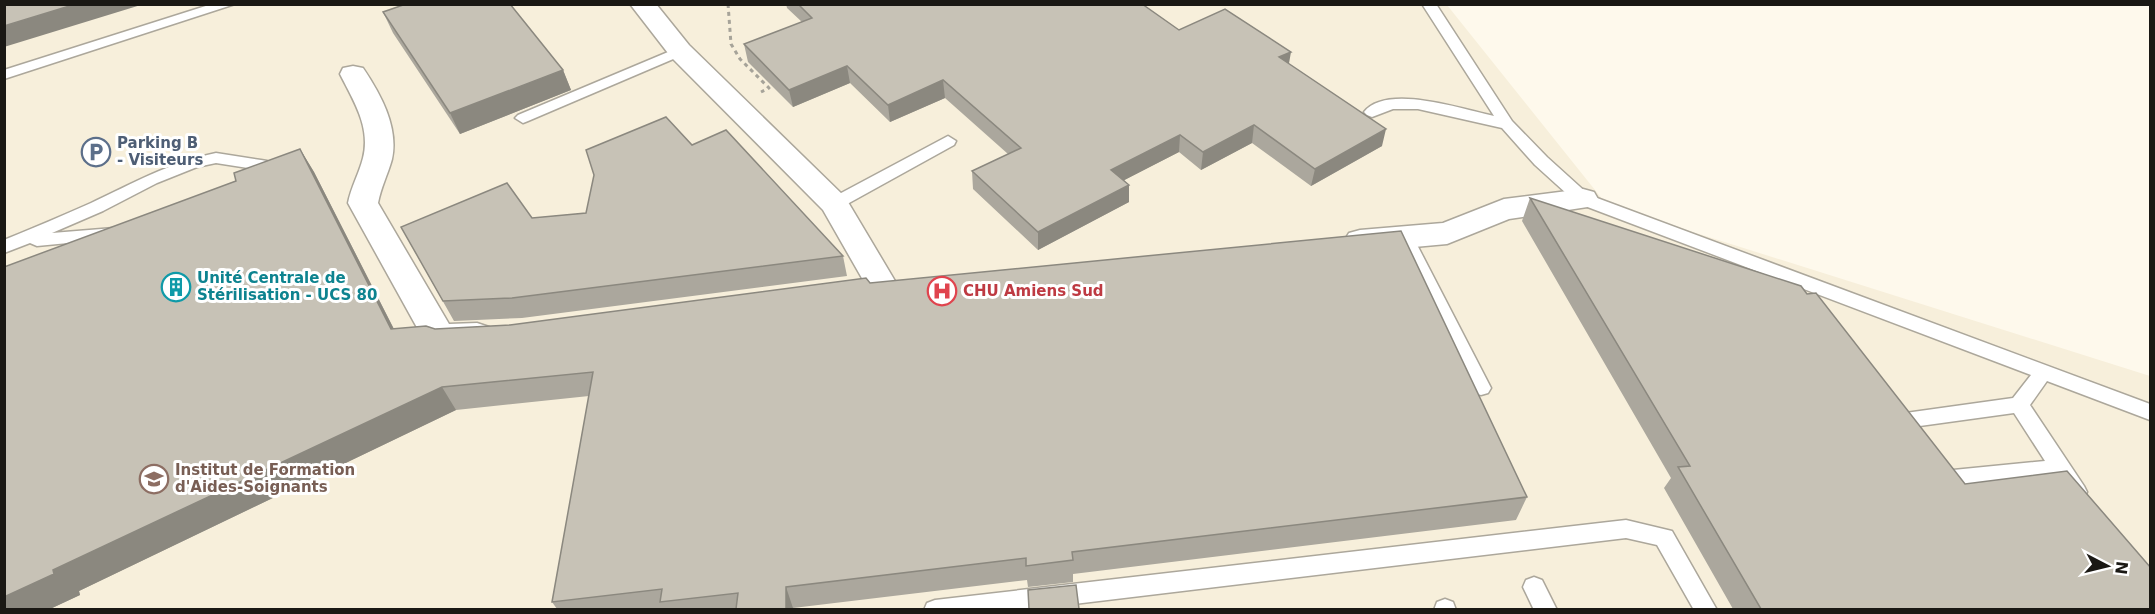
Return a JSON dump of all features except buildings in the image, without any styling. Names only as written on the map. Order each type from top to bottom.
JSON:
[{"type":"street","points":[[642,4],[680,51],[834,204],[894,285],[848,291]]},
{"type":"street","points":[[353,74],[380,132],[379,151],[365,187],[363,203],[437,333],[449,337],[501,334]]},
{"type":"street","points":[[1332,244],[1447,233],[1504,209],[1583,199]]},
{"type":"lane","points":[[4,75],[228,4]]},
{"type":"lane","points":[[1429,4],[1507,124],[1541,161],[1583,199],[2151,412]]},
{"type":"lane","points":[[523,118],[680,51]]},
{"type":"lane","points":[[1372,112],[1391,104],[1418,104],[1507,124]]},
{"type":"lane","points":[[834,204],[948,141]]},
{"type":"lane","points":[[9,245],[97,207],[151,179],[193,163],[216,158],[261,165]]},
{"type":"lane","points":[[9,245],[66,236],[130,234]]},
{"type":"lane","points":[[1404,237],[1481,388]]},
{"type":"lane","points":[[1898,421],[2019,405],[2043,373]]},
{"type":"lane","points":[[2019,405],[2087,503]]},
{"type":"lane","points":[[1953,478],[2061,468]]},
{"type":"lane","points":[[935,609],[1626,529],[1664,537],[1706,609]]},
{"type":"lane","points":[[1534,587],[1546,609]]},
{"type":"path","points":[[728,4],[731,44],[740,59],[769,88],[734,104]]},
{"type":"shaded area","name":"CHU Amiens Sud","points":[[4,5],[1447,5],[1607,205],[2150,376],[2150,609],[5,609]]},
{"type":"place","name":"Parking B - Visiteurs","points":[[96,152]]},
{"type":"place","name":"Unité Centrale de Stérilisation - UCS 80","points":[[176,287]]},
{"type":"place","name":"CHU Amiens Sud","points":[[942,291]]},
{"type":"place","name":"Institut de Formation d'Aides-Soignants","points":[[154,479]]}]
